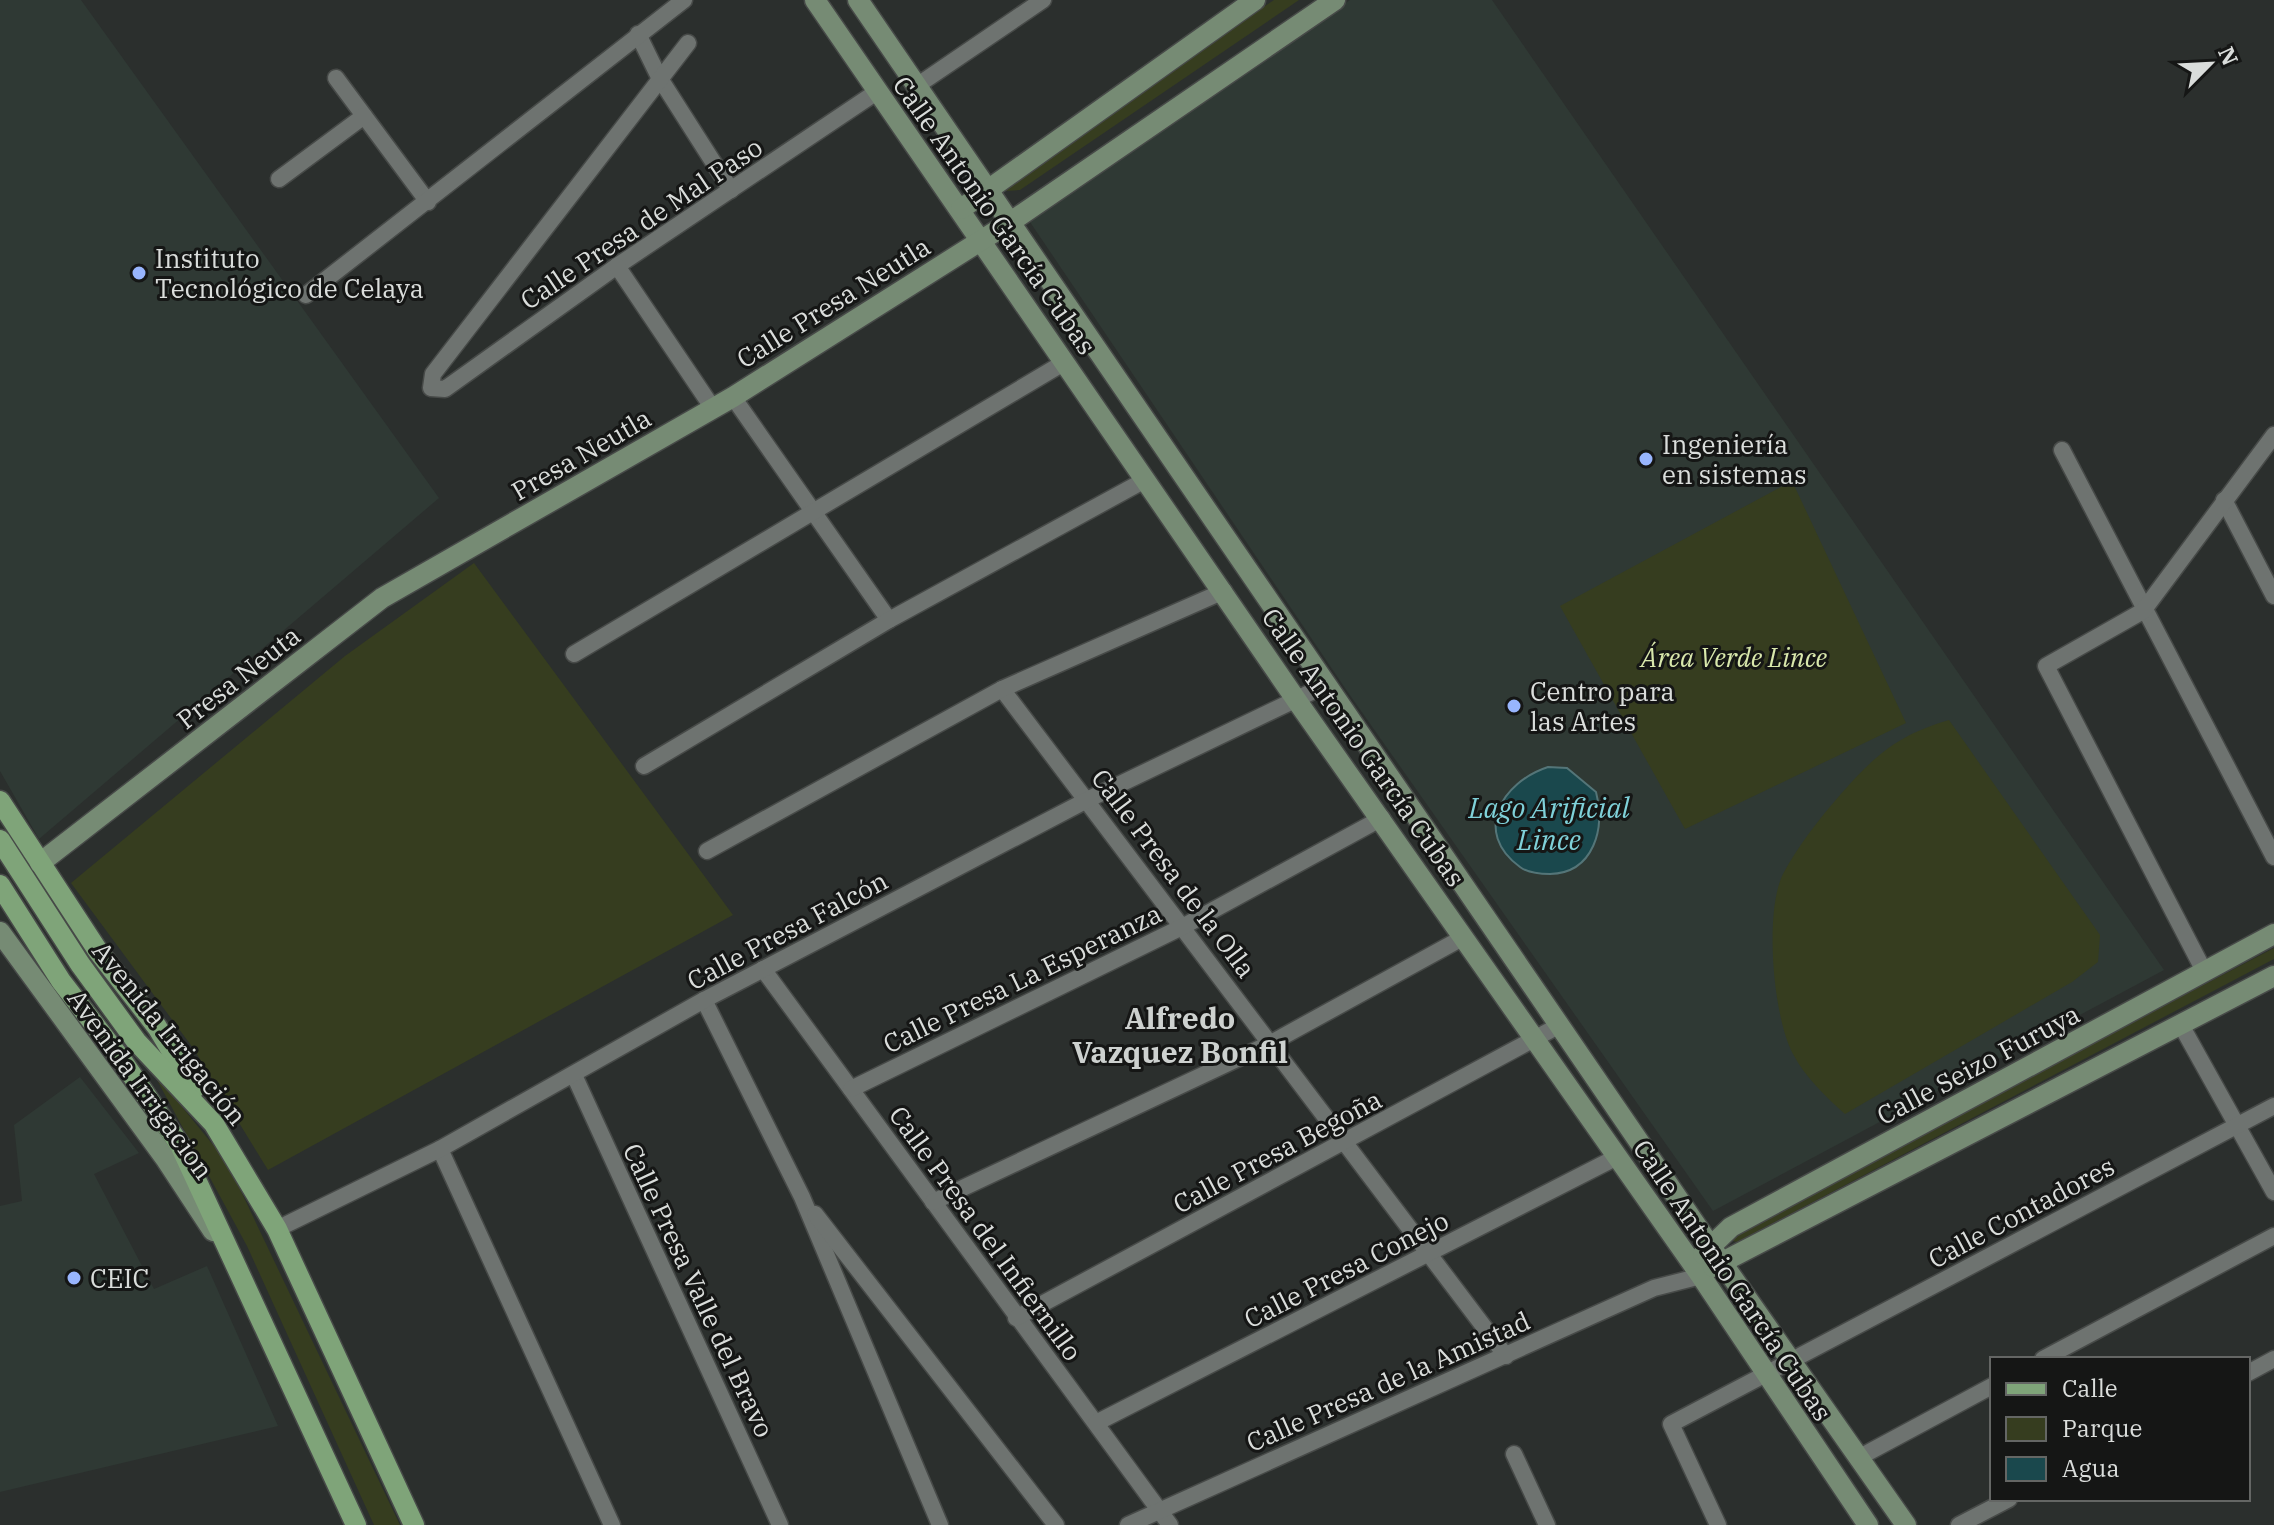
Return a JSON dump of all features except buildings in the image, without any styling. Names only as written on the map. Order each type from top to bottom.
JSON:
[{"type":"main road","name":"Avenida Irrigacion","points":[[0,801],[98,951],[157,1027],[214,1124]]},
{"type":"main road","name":"Avenida Irrigación","points":[[0,840],[80,964],[136,1041],[214,1124],[277,1229],[414,1525]]},
{"type":"main road","name":"Avenida Irrigación","points":[[0,885],[61,981],[121,1059],[180,1145],[356,1525]]},
{"type":"street","points":[[306,295],[684,0]]},
{"type":"street","name":"Calle Antonio García Cubas","points":[[815,0],[1297,701],[1382,818],[1696,1270],[1868,1525]]},
{"type":"street","name":"Calle Antonio García Cubas","points":[[858,0],[1716,1254],[1906,1525]]},
{"type":"street","points":[[918,85],[1043,0]]},
{"type":"street","points":[[961,209],[1255,0]]},
{"type":"street","name":"Calle Presa Neutla","points":[[712,407],[733,397],[1012,221],[1335,0]]},
{"type":"street","points":[[638,34],[659,77],[731,190]]},
{"type":"street","points":[[659,77],[688,43]]},
{"type":"street","name":"Calle Presa de Mal Paso","points":[[659,77],[433,374],[431,388],[445,389],[617,266],[878,91]]},
{"type":"street","points":[[336,78],[428,202]]},
{"type":"street","points":[[279,179],[364,116]]},
{"type":"street","points":[[617,266],[712,407]]},
{"type":"street","points":[[574,654],[1065,362]]},
{"type":"street","points":[[733,397],[889,620]]},
{"type":"street","name":"Presa Neutla","points":[[476,545],[712,407]]},
{"type":"street","points":[[2204,971],[2046,666],[2143,611],[2274,435]]},
{"type":"street","points":[[2062,450],[2143,611],[2274,857]]},
{"type":"street","points":[[644,766],[889,620],[1145,480]]},
{"type":"street","points":[[2224,500],[2274,596]]},
{"type":"street","name":"Presa Neuta","points":[[40,863],[382,598],[476,545]]},
{"type":"street","points":[[707,851],[1002,689],[1224,591]]},
{"type":"street","name":"Calle Presa Falcón","points":[[277,1229],[440,1149],[704,1000],[1089,799],[1326,685]]},
{"type":"street","name":"Calle Presa de la Olla","points":[[1002,689],[1089,799],[1506,1356]]},
{"type":"street","name":"Calle Presa La Esperanza","points":[[851,1089],[1184,926],[1382,818]]},
{"type":"street","name":"Avenida Irrigacion","points":[[0,932],[165,1158],[238,1268]]},
{"type":"street","name":"Calle Seizo Furuya","points":[[1716,1254],[1731,1227],[2274,934]]},
{"type":"street","points":[[933,1202],[1271,1043],[1464,937]]},
{"type":"street","name":"Calle Presa del Infiernillo","points":[[763,969],[1016,1318],[1166,1518]]},
{"type":"street","points":[[1716,1254],[2274,976]]},
{"type":"street","points":[[704,1000],[802,1197],[940,1525]]},
{"type":"street","name":"Calle Presa Begoña","points":[[1016,1318],[1560,1025]]},
{"type":"street","points":[[2181,1025],[2274,1192]]},
{"type":"street","name":"Calle Presa Valle del Bravo","points":[[574,1075],[780,1525]]},
{"type":"street","name":"Calle Contadores","points":[[1718,1525],[1671,1424],[2274,1106]]},
{"type":"street","points":[[440,1149],[612,1525]]},
{"type":"street","name":"Calle Presa Conejo","points":[[1096,1423],[1617,1157]]},
{"type":"street","points":[[802,1197],[1056,1525]]},
{"type":"street","points":[[2047,1357],[2274,1236]]},
{"type":"street","name":"Calle Presa de la Amistad","points":[[1128,1525],[1166,1518],[1506,1356],[1696,1270],[1716,1254]]},
{"type":"street","points":[[2250,1372],[2274,1359]]},
{"type":"street","points":[[1858,1458],[1990,1387]]},
{"type":"street","points":[[1514,1454],[1547,1525]]},
{"type":"street","points":[[1959,1525],[2005,1501]]},
{"type":"shaded area","name":"Instituto Tecnológico de Celaya","points":[[0,0],[81,0],[439,498],[39,839],[0,771]]},
{"type":"shaded area","points":[[1350,0],[1492,0],[2164,970],[1713,1211],[1347,691],[1030,222]]},
{"type":"shaded area","name":"CEIC","points":[[80,1077],[139,1153],[94,1174],[154,1289],[207,1266],[278,1426],[0,1492],[0,1206],[22,1201],[14,1125]]},
{"type":"green space","points":[[1274,0],[1299,0],[1020,190],[1006,191],[1011,180]]},
{"type":"green space","name":"Área Verde Lince","points":[[1792,481],[1906,723],[1685,829],[1560,606]]},
{"type":"green space","points":[[474,563],[733,915],[268,1170],[193,1048],[71,883],[345,656]]},
{"type":"green space","points":[[1949,720],[2100,935],[2098,962],[2072,982],[1845,1114],[1804,1071],[1786,1037],[1773,964],[1777,891],[1783,874],[1802,843],[1832,804],[1876,758],[1915,732]]},
{"type":"green space","points":[[2274,948],[2274,959],[1737,1242],[1729,1240],[1733,1232]]},
{"type":"green space","points":[[151,1069],[227,1162],[400,1525],[374,1525],[247,1246]]},
{"type":"water","name":"Lago Arificial Lince","points":[[1548,767],[1567,768],[1596,792],[1599,806],[1597,833],[1587,857],[1565,872],[1550,874],[1530,872],[1520,867],[1498,839],[1496,824],[1506,796],[1517,784]]},
{"type":"place","name":"Instituto Tecnológico de Celaya","points":[[139,273]]},
{"type":"place","name":"Ingeniería en sistemas","points":[[1646,459]]},
{"type":"place","name":"Centro para las Artes","points":[[1514,706]]},
{"type":"place","name":"CEIC","points":[[74,1278]]},
{"type":"district","name":"Alfredo Vazquez Bonfil","points":[[1180,1034]]}]
